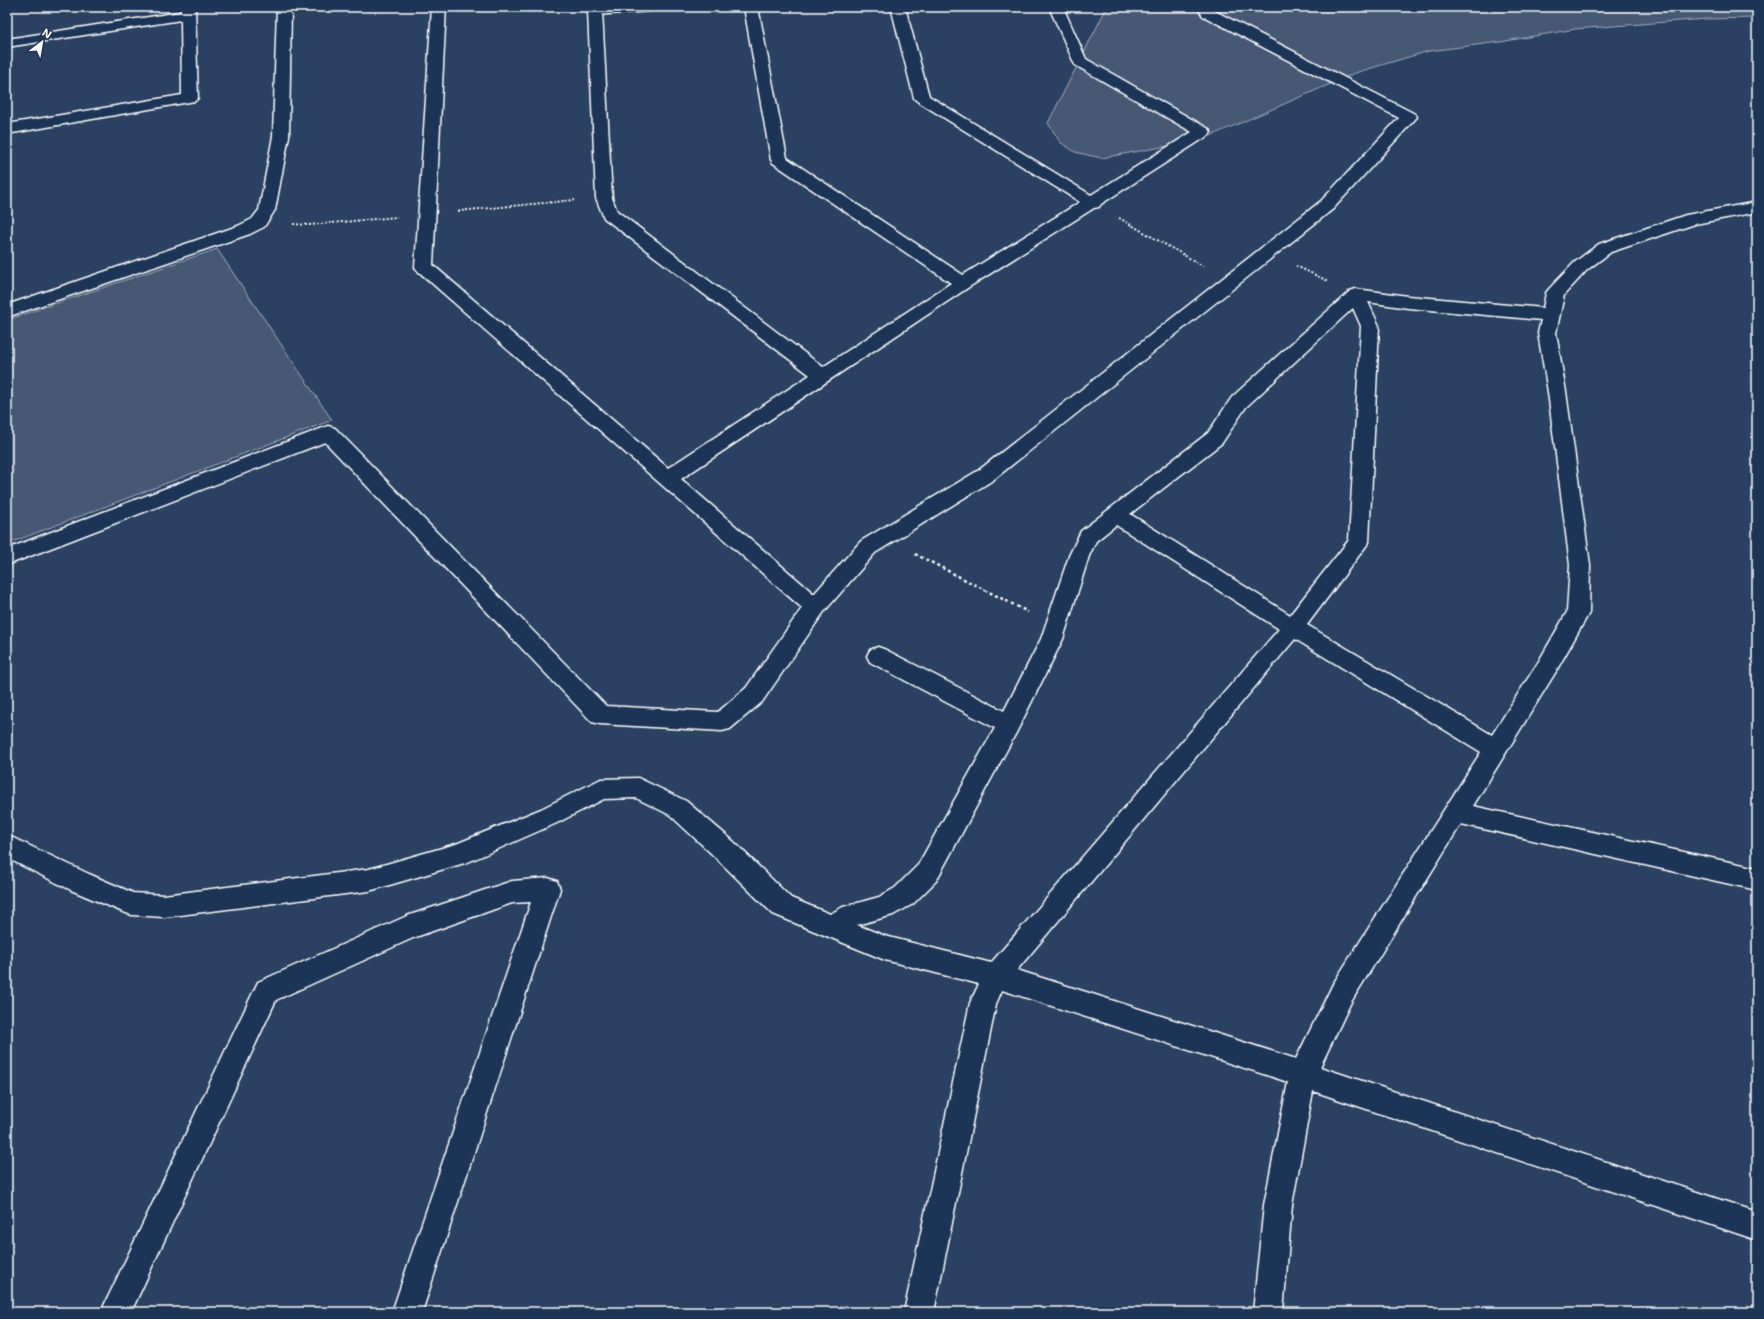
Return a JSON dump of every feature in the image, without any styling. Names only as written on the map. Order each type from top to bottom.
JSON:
[{"type":"street","points":[[7,311],[244,230],[258,223],[267,210],[281,136],[284,7]]},
{"type":"street","points":[[439,7],[424,267],[816,607]]},
{"type":"street","points":[[650,7],[595,9],[604,198],[610,214],[823,376]]},
{"type":"street","points":[[751,7],[779,160],[963,283]]},
{"type":"street","points":[[898,7],[922,98],[1093,203]]},
{"type":"street","points":[[667,479],[963,283],[1093,203],[1203,132],[1080,62],[1056,7]]},
{"type":"street","points":[[7,557],[328,433],[600,715],[722,722],[754,695],[816,607],[868,547],[986,474],[1327,205],[1409,117],[1208,13],[1204,7]]},
{"type":"street","points":[[7,43],[188,11],[190,98],[7,129]]},
{"type":"street","points":[[1268,1312],[1278,1205],[1303,1074],[1342,993],[1547,667],[1578,613],[1580,565],[1557,392],[1547,333],[1555,294],[1581,266],[1605,248],[1692,219],[1757,207]]},
{"type":"street","points":[[1356,295],[1408,302],[1551,316]]},
{"type":"street","points":[[832,927],[852,915],[884,907],[904,896],[928,873],[1009,724],[1052,639],[1079,556],[1088,536],[1215,438],[1239,402],[1356,295]]},
{"type":"street","points":[[919,1312],[983,1002],[996,976],[1293,627],[1359,542],[1370,326],[1356,295]]},
{"type":"street","points":[[1115,515],[1293,627],[1495,749]]},
{"type":"street","points":[[878,656],[1009,724]]},
{"type":"street","points":[[7,846],[80,882],[132,904],[164,906],[370,880],[459,854],[549,816],[601,789],[638,788],[678,808],[724,849],[782,906],[885,948],[996,976],[1303,1074],[1757,1226]]},
{"type":"street","points":[[1455,812],[1757,879]]},
{"type":"street","points":[[116,1312],[267,991],[407,928],[512,892],[548,889],[407,1312]]},
{"type":"path","points":[[258,223],[309,225],[604,198]]},
{"type":"path","points":[[1093,203],[1230,282]]},
{"type":"path","points":[[1267,252],[1356,295]]},
{"type":"path","points":[[910,552],[1056,626]]},
{"type":"shaded area","points":[[1107,7],[1757,7],[1757,18],[1706,19],[1575,29],[1500,42],[1429,51],[1358,72],[1201,140],[1101,158],[1075,152],[1060,142],[1048,123]]},
{"type":"shaded area","points":[[217,249],[332,420],[7,544],[7,320]]}]
